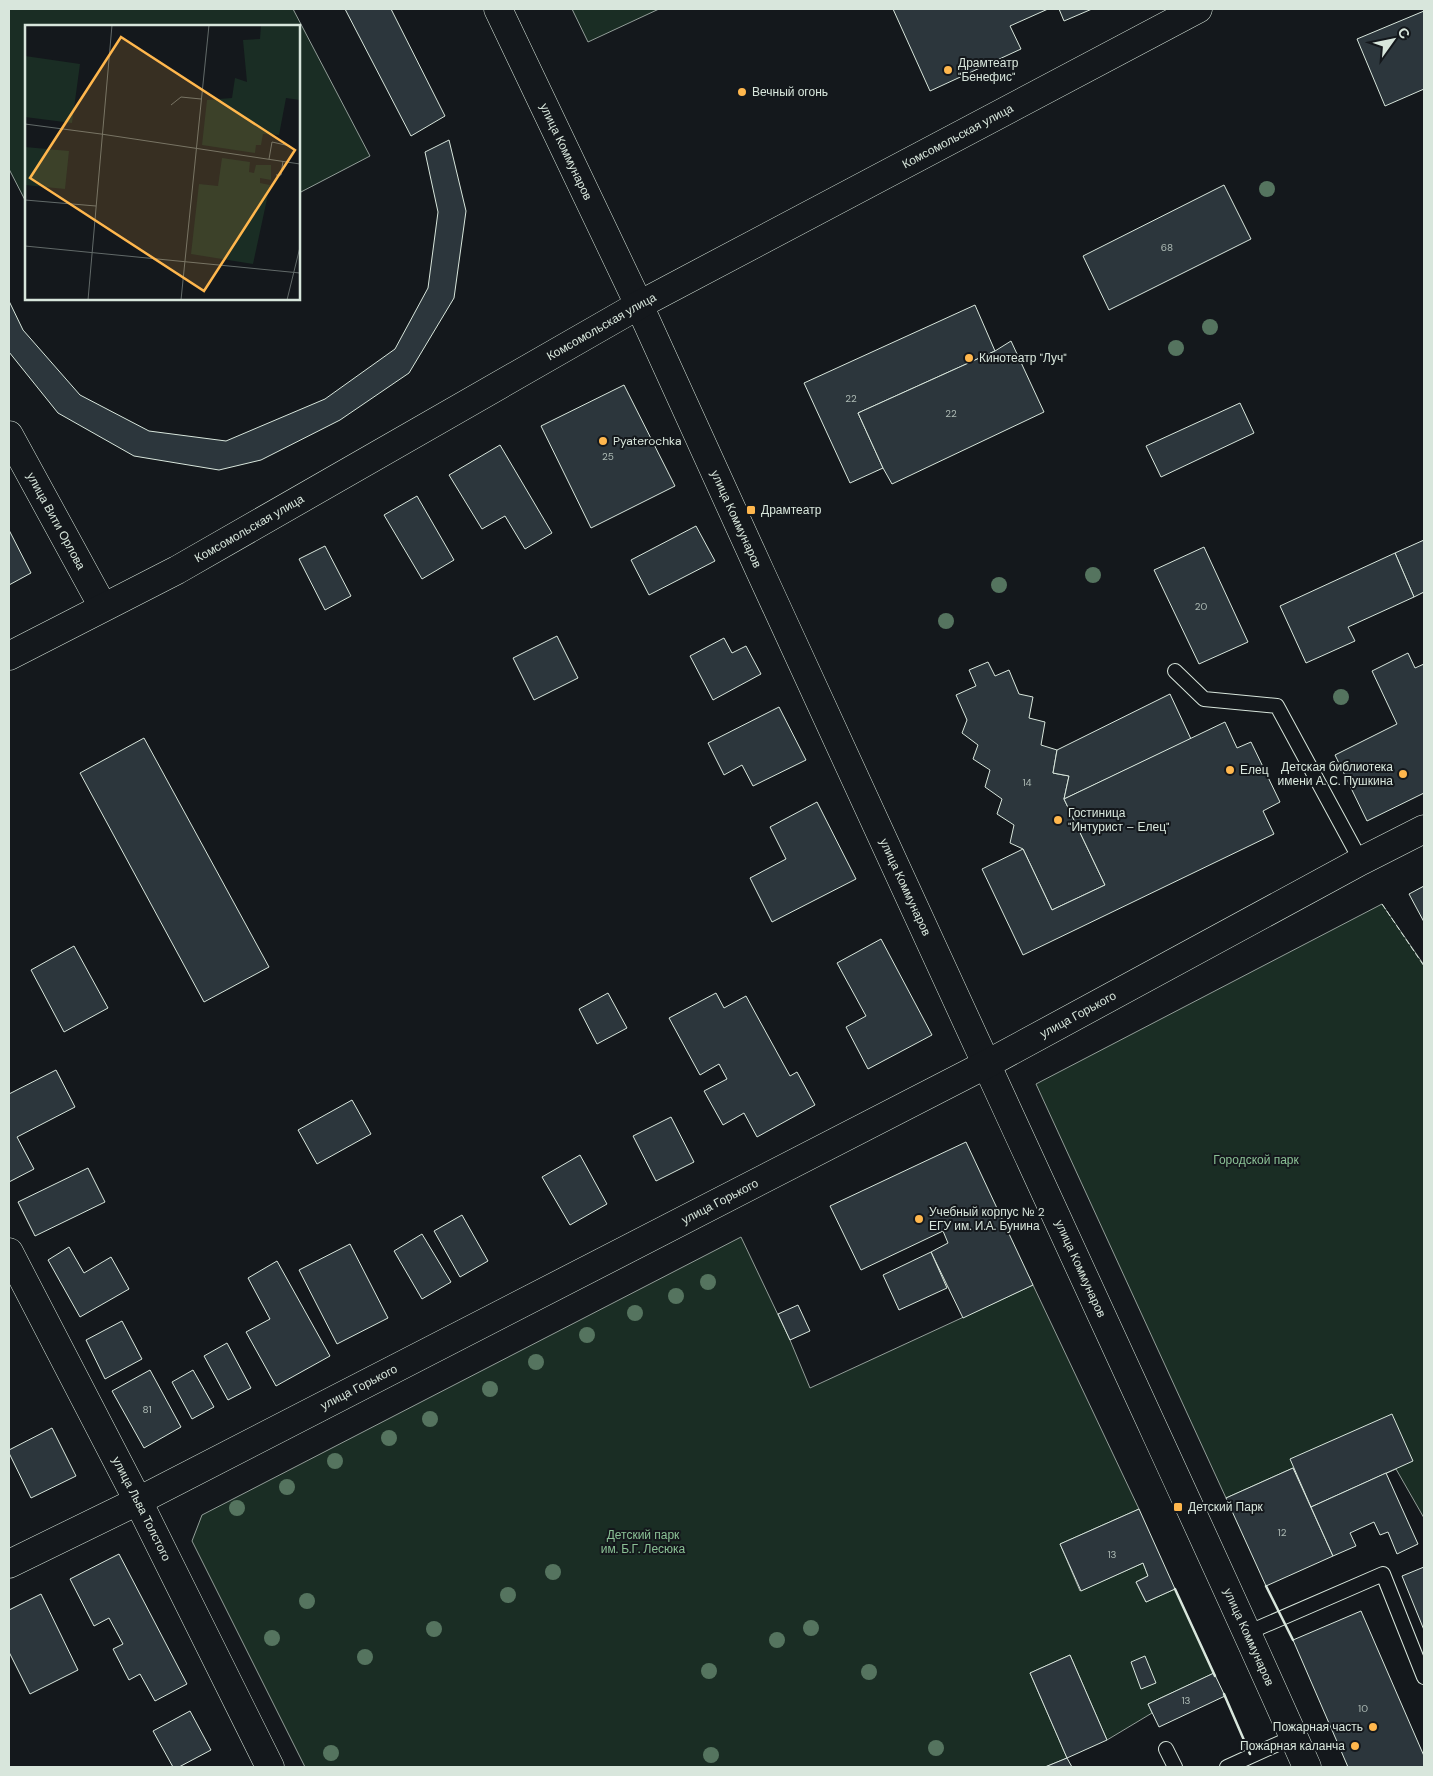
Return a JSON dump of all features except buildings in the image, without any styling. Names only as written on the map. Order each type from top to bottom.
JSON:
[{"type":"street","name":"улица Коммунаров","points":[[498,9],[639,305],[758,569],[1247,1632],[1306,1767]]},
{"type":"street","name":"Комсомольская улица","points":[[9,656],[177,570],[639,305],[1170,15],[1198,9]]},
{"type":"street","name":"улица Вити Орлова","points":[[9,435],[103,607]]},
{"type":"street","name":"улица Горького","points":[[9,1564],[138,1501],[987,1064],[1361,861],[1424,829]]},
{"type":"street","name":"улица Льва Толстого","points":[[9,1252],[138,1501],[270,1767]]},
{"type":"lane","points":[[1175,671],[1204,699],[1277,706],[1361,861]]},
{"type":"lane","points":[[1247,1632],[1383,1574],[1424,1677]]},
{"type":"lane","points":[[1227,1767],[1293,1737]]},
{"type":"lane","points":[[1166,1749],[1175,1767]]},
{"type":"green space","points":[[9,9],[293,9],[370,156],[300,192],[300,25],[25,25],[25,200],[9,169]]},
{"type":"green space","points":[[572,9],[659,9],[588,42]]},
{"type":"green space","name":"Городской парк","points":[[1382,904],[1424,965],[1424,1518],[1396,1469],[1311,1507],[1293,1468],[1226,1498],[1036,1084]]},
{"type":"green space","name":"Детский парк им. Б.Г. Лесюка","points":[[741,1237],[790,1340],[810,1388],[1033,1285],[1139,1509],[1060,1544],[1080,1591],[1143,1563],[1148,1576],[1136,1582],[1146,1602],[1175,1589],[1214,1673],[1148,1704],[1152,1713],[1107,1740],[1070,1655],[1030,1673],[1067,1758],[1045,1767],[305,1767],[192,1541],[202,1515]]},
{"type":"fence","points":[[1382,904],[1424,966]]},
{"type":"wall","points":[[1266,1586],[1293,1640]]},
{"type":"wall","points":[[1175,1589],[1215,1676]]},
{"type":"wall","points":[[1224,1694],[1250,1754]]},
{"type":"place","name":"Драмтеатр \"Бенефис\"","points":[[948,70]]},
{"type":"place","name":"Вечный огонь","points":[[742,92]]},
{"type":"place","name":"Кинотеатр \"Луч\"","points":[[969,358]]},
{"type":"place","name":"Pyaterochka","points":[[603,441]]},
{"type":"place","name":"Драмтеатр","points":[[751,510]]},
{"type":"place","name":"Елец","points":[[1230,770]]},
{"type":"place","name":"Детская библиотека имени А. С. Пушкина","points":[[1403,774]]},
{"type":"place","name":"Гостиница \"Интурист – Елец\"","points":[[1058,820]]},
{"type":"place","name":"Учебный корпус № 2 ЕГУ им. И.А. Бунина","points":[[919,1219]]},
{"type":"place","name":"Детский Парк","points":[[1178,1507]]},
{"type":"place","name":"Пожарная часть","points":[[1373,1727]]},
{"type":"place","name":"Пожарная каланча","points":[[1355,1746]]}]
